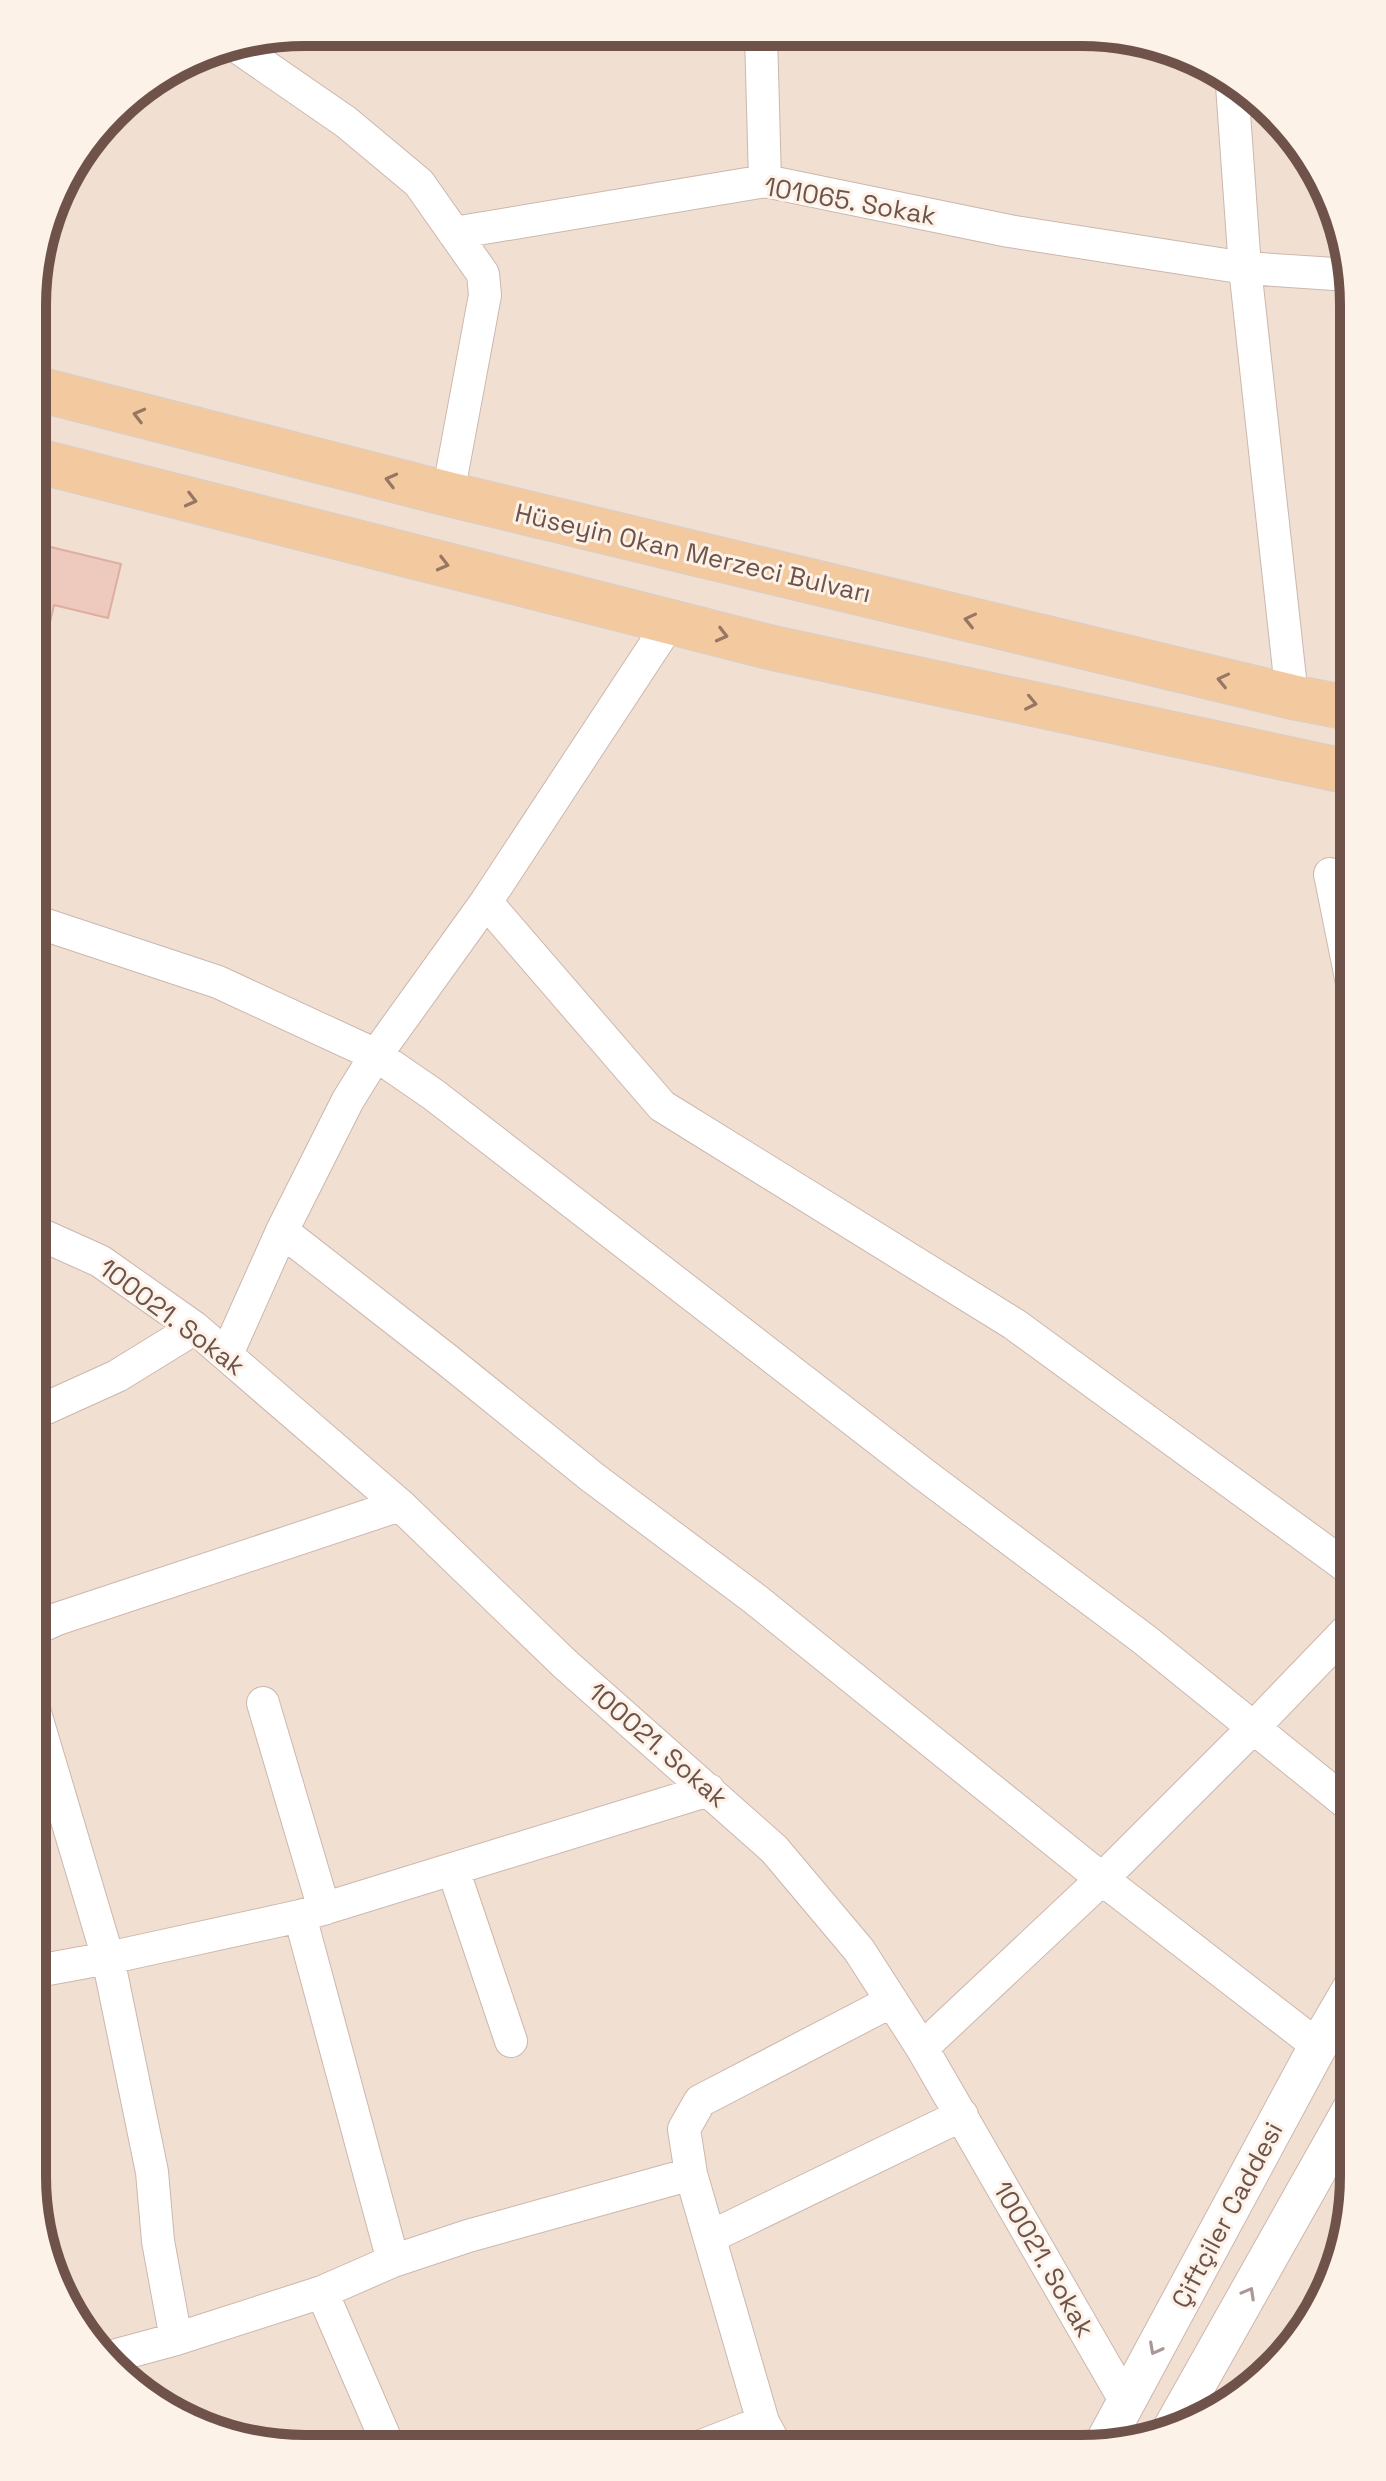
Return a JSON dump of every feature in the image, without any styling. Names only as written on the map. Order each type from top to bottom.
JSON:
[{"type":"main road","name":"Hüseyin Okan Merzeci Bulvarı","points":[[46,391],[448,494],[1340,706]]},
{"type":"main road","points":[[46,463],[773,648],[1340,770]]},
{"type":"street","points":[[761,46],[765,181]]},
{"type":"street","points":[[246,53],[346,122],[419,183],[483,274],[485,295],[448,494]]},
{"type":"street","points":[[1233,96],[1245,268],[1292,697]]},
{"type":"street","name":"101065. Sokak","points":[[454,233],[765,181],[1009,231],[1245,268],[1337,274]]},
{"type":"street","points":[[227,1354],[282,1231],[348,1100],[376,1055],[486,902],[670,622]]},
{"type":"street","points":[[1330,874],[1340,922]]},
{"type":"street","points":[[486,902],[662,1106],[1014,1324],[1339,1561]]},
{"type":"street","points":[[46,925],[218,982],[376,1055],[434,1095],[878,1439],[1145,1640],[1339,1797]]},
{"type":"street","points":[[282,1231],[592,1477],[755,1599],[1102,1879],[1318,2046]]},
{"type":"street","name":"100021. Sokak","points":[[46,1237],[100,1261],[227,1354],[400,1505],[565,1664],[774,1849],[859,1950],[922,2048],[1126,2402]]},
{"type":"street","points":[[46,1408],[117,1376],[195,1328]]},
{"type":"street","points":[[46,1624],[400,1505]]},
{"type":"street","points":[[922,2048],[1102,1879],[1339,1638]]},
{"type":"street","points":[[263,1703],[393,2261]]},
{"type":"street","points":[[46,1750],[108,1958],[152,2172],[158,2241],[176,2339]]},
{"type":"street","points":[[46,1969],[312,1913],[709,1790]]},
{"type":"street","points":[[453,1869],[511,2041]]},
{"type":"street","points":[[770,2435],[691,2174],[684,2129],[700,2101],[892,2001]]},
{"type":"street","name":"Çiftçiler Caddesi","points":[[1109,2433],[1339,2010]]},
{"type":"street","points":[[710,2237],[962,2115]]},
{"type":"street","points":[[1180,2415],[1339,2132]]},
{"type":"street","points":[[118,2355],[322,2292],[393,2261],[468,2236],[691,2174]]},
{"type":"street","points":[[322,2292],[384,2435]]},
{"type":"shaded area","points":[[1081,46],[1132,51],[1196,73],[1252,110],[1276,134],[1296,161],[1313,190],[1326,222],[1335,254],[1340,305],[1339,2193],[1335,2227],[1326,2259],[1313,2291],[1287,2334],[1252,2371],[1225,2391],[1196,2408],[1164,2421],[1115,2433],[1081,2435],[271,2433],[206,2415],[147,2382],[99,2334],[73,2291],[60,2259],[48,2210],[46,2176],[48,271],[60,222],[81,175],[99,147],[134,110],[175,81],[206,66],[254,51],[288,47]]},
{"type":"building","points":[[46,546],[121,564],[108,618],[54,605],[46,639]]}]
